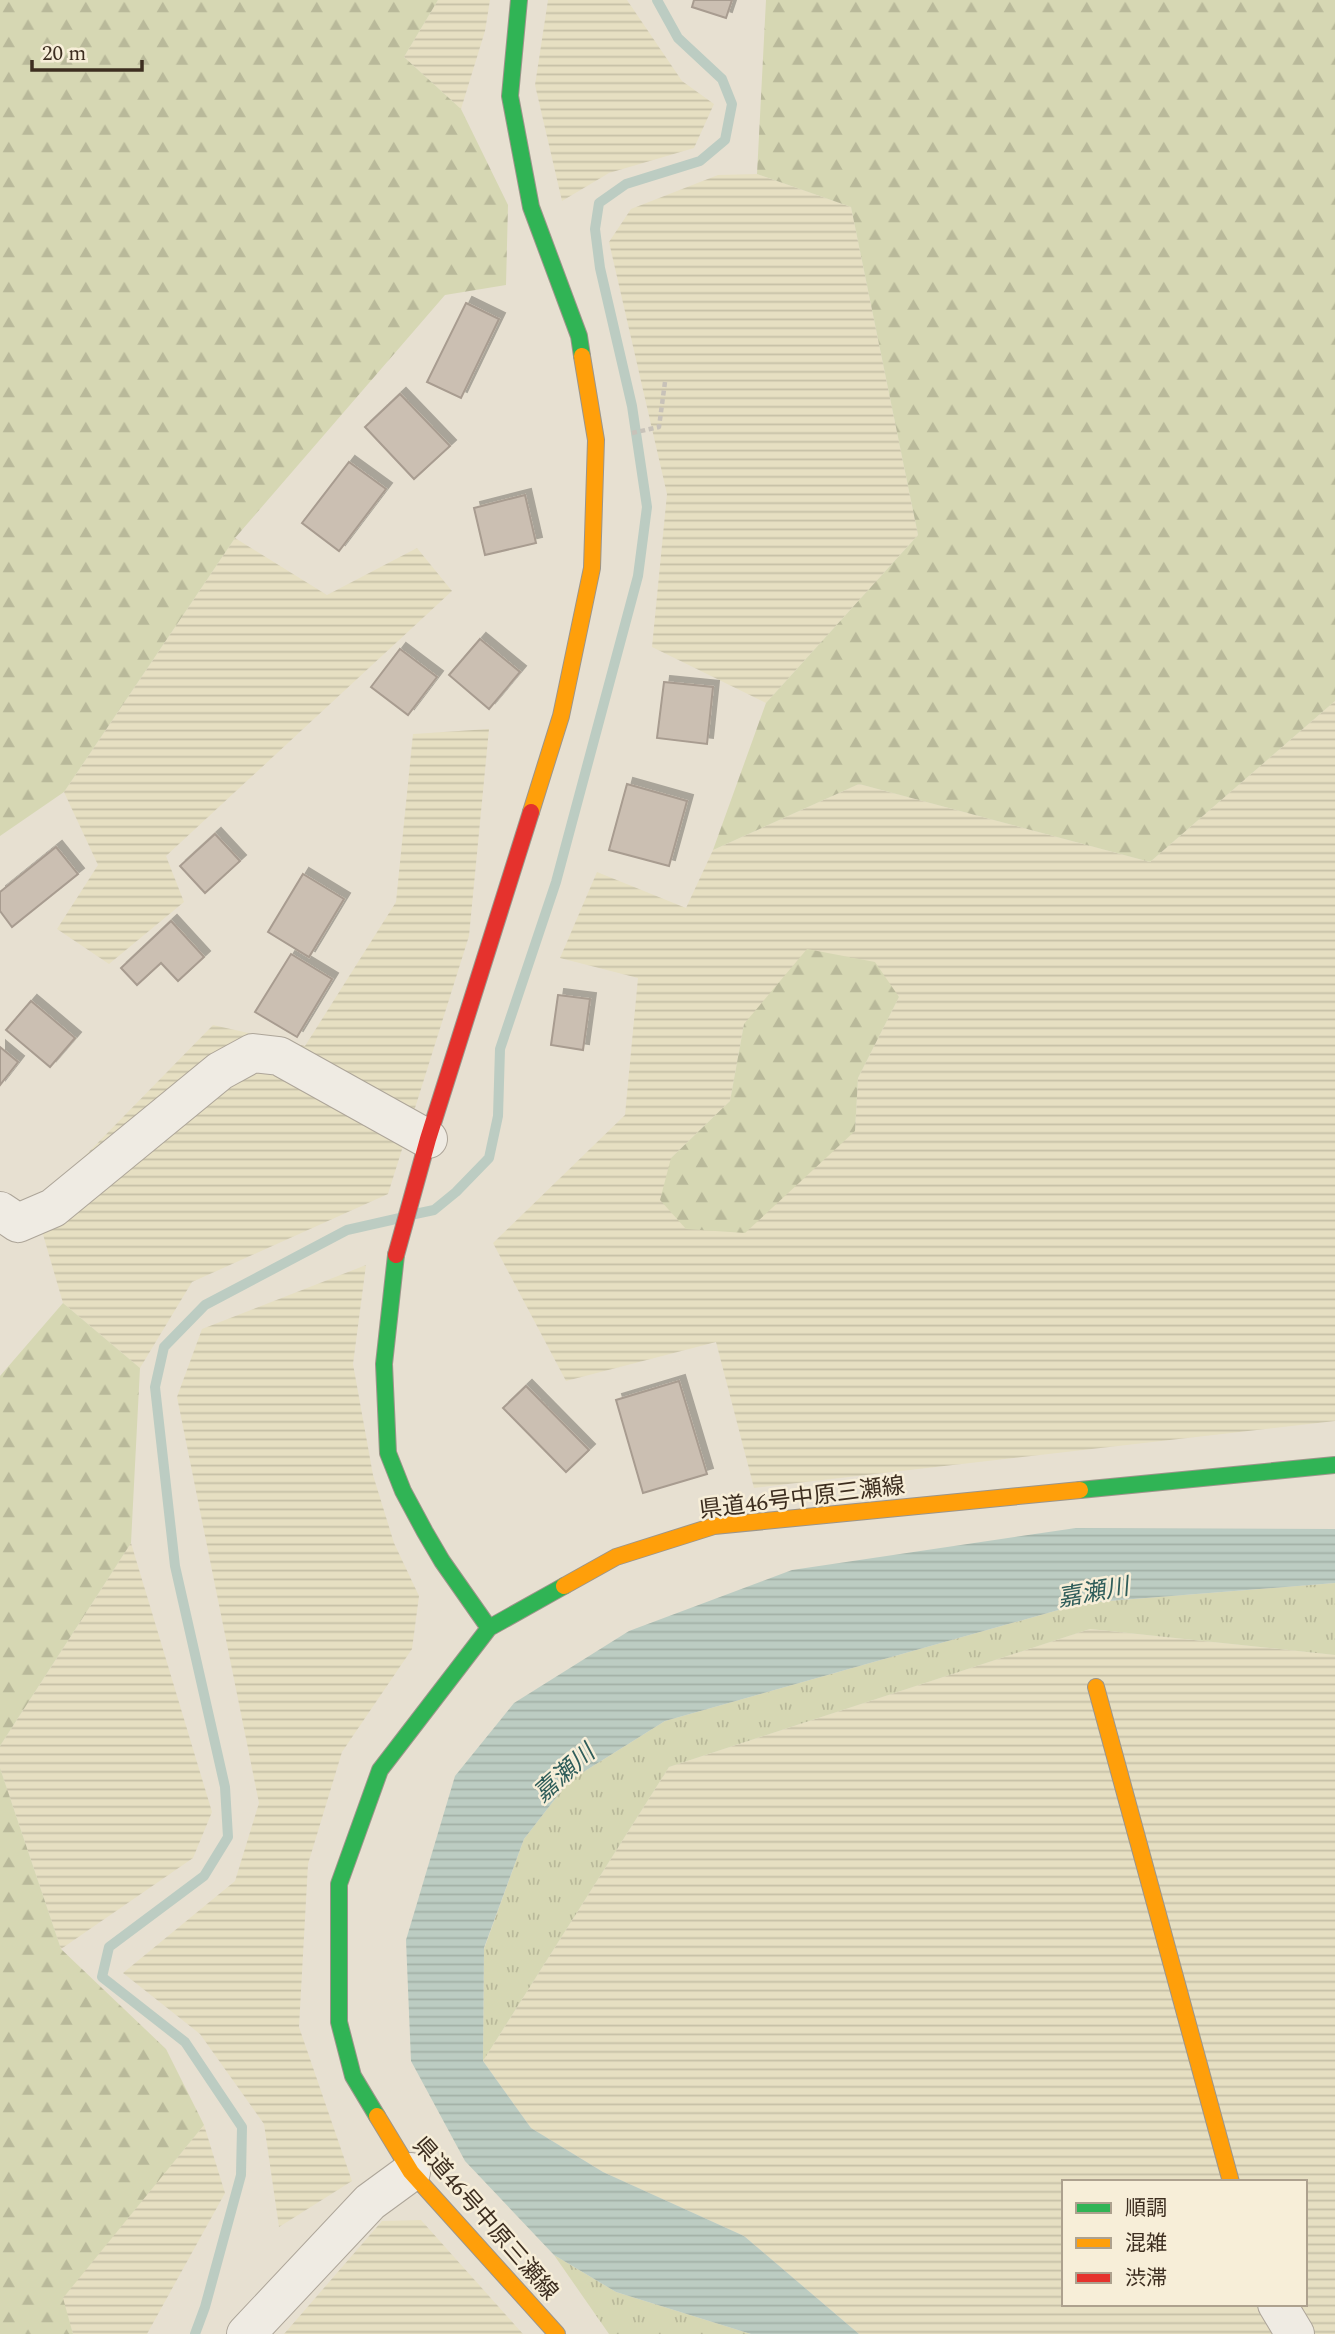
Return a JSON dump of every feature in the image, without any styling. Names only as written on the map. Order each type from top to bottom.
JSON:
[{"type":"street","points":[[489,1628],[436,1552],[403,1491],[388,1453],[384,1364],[396,1256],[425,1149],[561,716],[592,568],[596,440],[579,336],[531,207],[510,96],[519,0]]},
{"type":"street","points":[[0,1211],[18,1223],[53,1208],[220,1071],[253,1053],[279,1056],[425,1149]]},
{"type":"street","name":"県道46号中原三瀬線","points":[[556,2334],[411,2172],[353,2076],[339,2022],[339,1884],[380,1770],[489,1628],[617,1557],[714,1526],[1335,1465]]},
{"type":"street","points":[[1096,1687],[1230,2180]]},
{"type":"street","points":[[246,2334],[370,2202],[411,2172]]},
{"type":"street","points":[[1278,2306],[1295,2334]]},
{"type":"path","points":[[659,427],[664,382]]},
{"type":"shaded area","points":[[438,0],[490,0],[485,31],[461,109],[404,57]]},
{"type":"shaded area","points":[[548,0],[627,0],[682,81],[714,104],[694,148],[609,173],[562,201],[535,85]]},
{"type":"shaded area","points":[[757,174],[851,207],[918,535],[766,703],[652,647],[667,494],[609,242],[631,209],[718,175]]},
{"type":"shaded area","points":[[235,538],[327,595],[417,548],[452,591],[166,856],[184,902],[109,964],[57,929],[98,865],[64,792]]},
{"type":"shaded area","points":[[1335,701],[1335,1421],[754,1488],[716,1342],[566,1381],[493,1243],[625,1115],[638,978],[560,958],[597,872],[686,908],[713,850],[859,784],[1150,862]],"holes":[[[899,997],[858,1078],[855,1131],[671,1158],[730,1101],[744,1024]]]},
{"type":"shaded area","points":[[489,729],[469,936],[388,1194],[192,1282],[140,1368],[63,1303],[35,1207],[213,1025],[305,1046],[396,902],[413,734]]},
{"type":"shaded area","points":[[366,1265],[353,1364],[373,1475],[394,1543],[419,1596],[412,1649],[342,1752],[308,1864],[299,2027],[352,2181],[279,2227],[264,2124],[200,2034],[123,1973],[235,1881],[259,1803],[177,1397],[202,1329]]},
{"type":"shaded area","points":[[131,1543],[212,1812],[193,1858],[61,1949],[0,1768],[0,1746]]},
{"type":"shaded area","points":[[1090,1629],[1335,1655],[1335,2334],[859,2334],[744,2236],[603,2172],[531,2128],[483,2061],[669,1767]]},
{"type":"shaded area","points":[[204,2125],[225,2193],[147,2334],[73,2334],[62,2298]]},
{"type":"shaded area","points":[[421,2220],[523,2334],[284,2334],[382,2221]]},
{"type":"green space","points":[[0,0],[438,0],[404,57],[461,109],[508,205],[506,285],[445,295],[235,538],[64,792],[0,836]]},
{"type":"green space","points":[[766,0],[1335,0],[1335,701],[1150,862],[859,784],[713,850],[766,703],[918,535],[851,207],[757,174]]},
{"type":"green space","points":[[807,949],[875,962],[899,997],[858,1078],[855,1131],[745,1233],[686,1229],[660,1200],[671,1158],[730,1101],[744,1024]]},
{"type":"green space","points":[[63,1303],[140,1368],[131,1543],[0,1746],[0,1376]]},
{"type":"green space","points":[[1335,1583],[1335,1655],[1090,1629],[669,1767],[483,2061],[484,1949],[524,1839],[569,1781],[665,1721],[1083,1603]]},
{"type":"green space","points":[[0,1768],[61,1949],[166,2049],[204,2125],[63,2298],[73,2334],[0,2334]]},
{"type":"green space","points":[[554,2255],[616,2292],[751,2334],[609,2334]]},
{"type":"water","name":"嘉瀬川","points":[[1076,1528],[1335,1529],[1335,1583],[1083,1603],[665,1721],[569,1781],[524,1839],[484,1948],[483,2061],[531,2128],[603,2172],[744,2236],[859,2334],[751,2334],[616,2292],[554,2255],[465,2161],[411,2061],[406,1940],[455,1776],[514,1703],[629,1631],[792,1570]]},
{"type":"building","points":[[694,0],[732,0],[726,18],[692,7]]},
{"type":"building","points":[[466,303],[499,319],[461,398],[427,382]]},
{"type":"building","points":[[400,394],[450,446],[414,479],[365,427]]},
{"type":"building","points":[[349,462],[386,489],[339,551],[302,523]]},
{"type":"building","points":[[525,495],[536,543],[485,555],[474,508]]},
{"type":"building","points":[[480,639],[520,672],[489,709],[449,675]]},
{"type":"building","points":[[400,649],[437,677],[408,715],[371,687]]},
{"type":"building","points":[[664,682],[713,687],[707,744],[657,738]]},
{"type":"building","points":[[627,784],[687,801],[669,866],[609,850]]},
{"type":"building","points":[[215,834],[240,861],[205,893],[180,866]]},
{"type":"building","points":[[56,847],[78,874],[12,927],[0,911],[0,892]]},
{"type":"building","points":[[303,874],[344,899],[309,957],[268,932]]},
{"type":"building","points":[[171,921],[204,957],[178,981],[161,963],[137,985],[121,968]]},
{"type":"building","points":[[291,954],[332,979],[297,1037],[255,1012]]},
{"type":"building","points":[[558,995],[590,999],[583,1050],[551,1045]]},
{"type":"building","points":[[31,1001],[75,1038],[50,1067],[6,1030]]},
{"type":"building","points":[[0,1047],[18,1062],[0,1085]]},
{"type":"building","points":[[679,1381],[707,1474],[643,1493],[616,1400]]},
{"type":"building","points":[[526,1386],[589,1450],[566,1472],[503,1408]]},
{"type":"waterway","points":[[415,1214],[434,1210],[489,1158],[498,1116],[500,1049],[556,882],[638,576],[647,507],[632,406],[600,268],[595,229],[599,203],[626,184],[700,161],[725,140],[732,104],[722,79],[678,38],[657,0]]},
{"type":"waterway","points":[[195,2334],[205,2307],[241,2175],[242,2127],[185,2042],[102,1977],[109,1947],[204,1876],[228,1837],[225,1787],[175,1566],[155,1387],[164,1347],[205,1305],[347,1230],[400,1218]]},
{"type":"traffic: fast","points":[[519,0],[510,96],[531,207],[579,336],[582,356]]},
{"type":"traffic: fast","points":[[396,1255],[384,1364],[388,1453],[403,1491],[425,1532],[489,1628]]},
{"type":"traffic: fast","points":[[1080,1490],[1335,1465]]},
{"type":"traffic: fast","points":[[377,2116],[353,2076],[339,2022],[339,1884],[380,1770],[489,1628],[564,1586]]},
{"type":"traffic: slow","points":[[531,812],[561,716],[592,568],[596,440],[582,356]]},
{"type":"traffic: slow","points":[[564,1586],[616,1557],[714,1526],[1080,1490]]},
{"type":"traffic: slow","points":[[1096,1687],[1230,2180]]},
{"type":"traffic: slow","points":[[377,2116],[411,2172],[557,2334]]},
{"type":"traffic: jam","points":[[396,1255],[428,1139],[531,812]]}]
